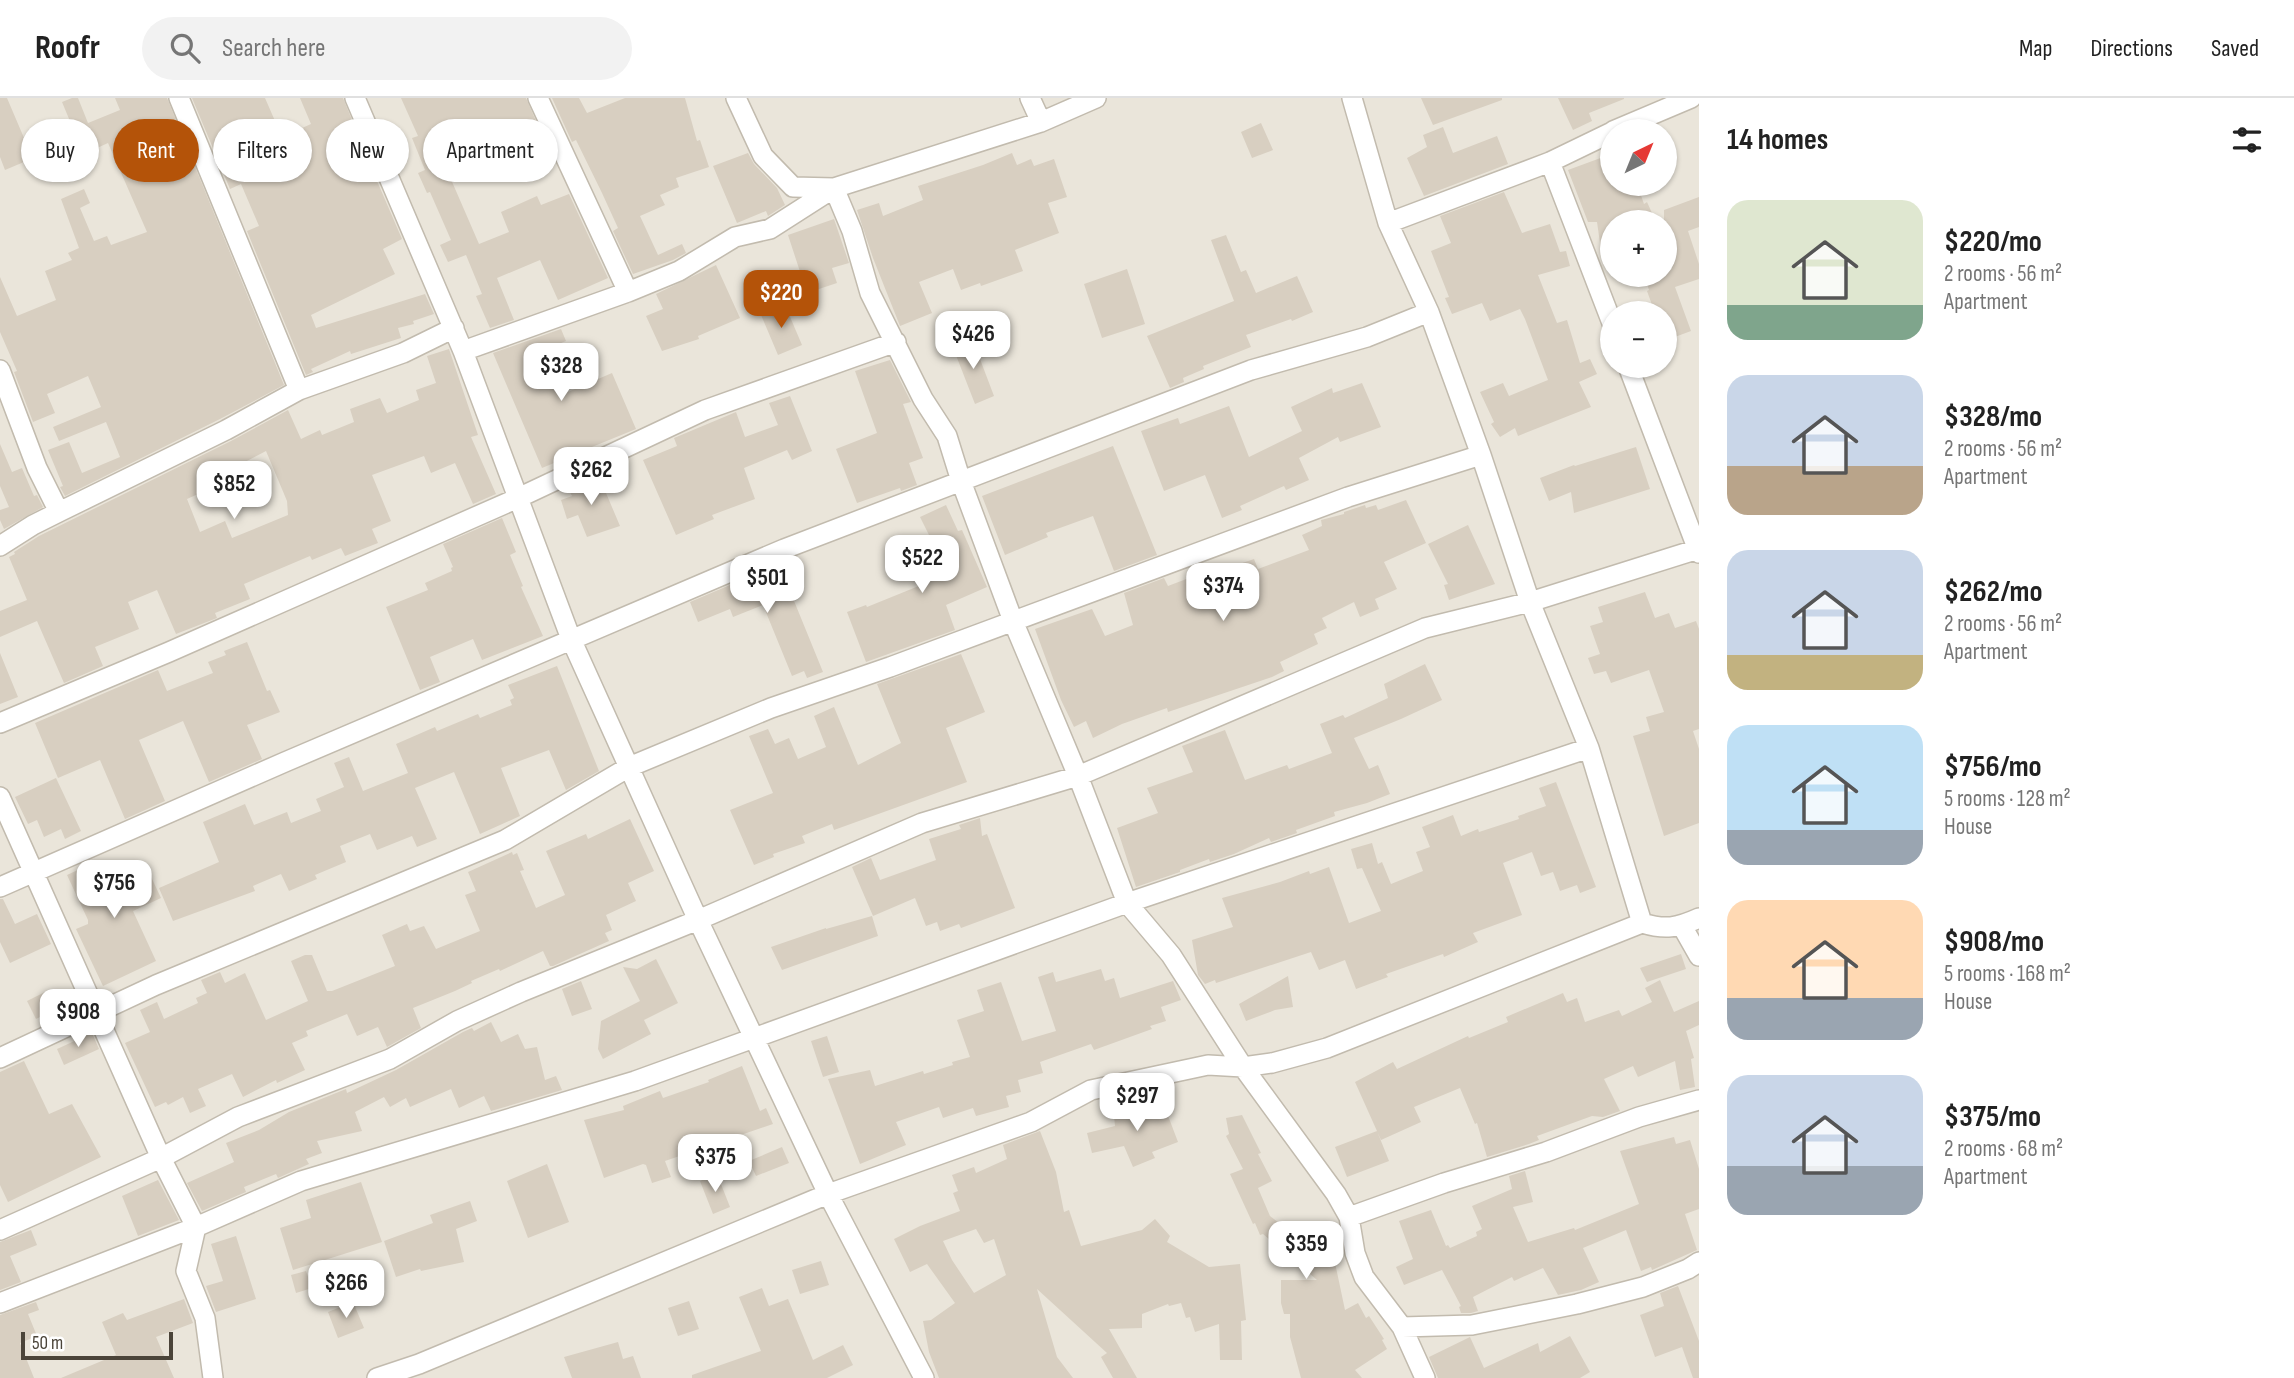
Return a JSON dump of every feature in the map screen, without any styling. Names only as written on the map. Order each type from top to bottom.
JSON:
[{"type":"street","points":[[180,98],[299,390]]},
{"type":"street","points":[[355,98],[454,328],[571,639],[753,1038],[828,1194],[924,1378]]},
{"type":"street","points":[[538,98],[628,292]]},
{"type":"street","points":[[736,98],[763,156],[793,187],[834,188]]},
{"type":"street","points":[[1030,98],[1041,122]]},
{"type":"street","points":[[463,351],[679,271],[735,237],[771,229],[834,188],[1041,122],[1096,98]]},
{"type":"street","points":[[1352,98],[1388,223],[1429,312],[1530,602],[1590,748],[1642,923]]},
{"type":"street","points":[[1641,119],[1691,98]]},
{"type":"street","points":[[1388,223],[1550,162],[1600,137]]},
{"type":"street","points":[[1550,162],[1604,301]]},
{"type":"street","points":[[834,188],[852,231],[870,293],[923,399],[947,436],[1013,621],[1078,776],[1127,903],[1171,955],[1242,1068],[1336,1194],[1349,1217],[1355,1252],[1364,1277],[1402,1327],[1425,1378]]},
{"type":"street","points":[[0,887],[784,549],[1251,370],[1367,337],[1429,312]]},
{"type":"street","points":[[0,546],[33,525],[226,430],[299,390],[403,353],[454,328]]},
{"type":"street","points":[[0,723],[169,652],[518,498],[705,410],[896,342]]},
{"type":"street","points":[[0,370],[37,468],[59,512]]},
{"type":"street","points":[[0,1230],[161,1158],[238,1116],[390,1059],[457,1021],[520,992],[922,823],[1078,776],[1424,628],[1530,602],[1698,551],[1633,378]]},
{"type":"street","points":[[0,1058],[156,985],[505,841],[629,767],[771,708],[890,667],[1348,497],[1481,455]]},
{"type":"street","points":[[0,1303],[196,1227],[301,1181],[635,1081],[1127,903],[1590,748]]},
{"type":"street","points":[[0,797],[161,1158],[196,1227],[187,1271],[205,1318],[213,1378]]},
{"type":"street","points":[[386,1377],[828,1194],[1031,1122],[1091,1090],[1208,1065],[1242,1068],[1272,1063],[1327,1048],[1642,923],[1660,929],[1690,922],[1699,956]]},
{"type":"street","points":[[1349,1217],[1444,1183],[1546,1152],[1639,1117],[1699,1100]]},
{"type":"street","points":[[1402,1327],[1472,1325],[1577,1304],[1643,1287],[1699,1262]]},
{"type":"shaded area","points":[[0,98],[1699,98],[1699,1378],[0,1378]]},
{"type":"building","points":[[0,98],[7,98],[21,131],[21,163],[5,170],[0,157]]},
{"type":"building","points":[[78,98],[86,119],[69,119],[62,102]]},
{"type":"building","points":[[115,98],[167,98],[176,119],[113,119],[113,154],[108,143],[99,147],[98,119],[120,110]]},
{"type":"building","points":[[192,98],[265,98],[274,119],[213,119],[213,148]]},
{"type":"building","points":[[300,98],[343,98],[352,119],[326,119],[326,182],[377,182],[402,239],[383,249],[395,274],[311,315],[316,328],[425,294],[434,314],[398,328],[401,338],[351,354],[350,351],[311,369],[313,372],[306,375],[247,231],[259,226],[241,184],[230,189],[227,182],[312,182],[312,119],[309,119]]},
{"type":"building","points":[[401,98],[526,98],[535,119],[423,119],[423,165],[412,138],[418,136]]},
{"type":"building","points":[[552,98],[579,98],[587,113],[625,98],[685,98],[697,141],[700,140],[709,167],[676,178],[679,187],[660,195],[665,205],[640,216],[658,255],[682,244],[686,253],[633,274],[613,231],[618,228],[602,193],[576,140],[572,142]]},
{"type":"building","points":[[1421,98],[1502,98],[1502,100],[1433,125]]},
{"type":"building","points":[[1558,98],[1624,99],[1589,113],[1592,121],[1573,130]]},
{"type":"building","points":[[1261,123],[1273,150],[1252,158],[1241,132]]},
{"type":"building","points":[[1443,127],[1453,153],[1497,136],[1508,164],[1424,196],[1407,158],[1427,147],[1423,135]]},
{"type":"building","points":[[748,153],[754,164],[777,188],[785,205],[768,216],[766,211],[737,223],[713,166]]},
{"type":"building","points":[[1012,153],[1017,165],[1031,159],[1034,166],[1054,159],[1067,197],[1048,203],[1059,233],[1015,250],[1023,271],[981,286],[980,283],[961,290],[953,269],[919,282],[932,313],[900,326],[857,210],[879,203],[883,216],[923,200],[918,186]]},
{"type":"building","points":[[1600,158],[1600,196],[1641,196],[1644,204],[1647,202],[1651,210],[1600,210],[1600,243],[1597,222],[1588,222],[1568,170]]},
{"type":"building","points":[[423,171],[423,182],[452,182],[479,244],[509,232],[501,212],[537,196],[541,205],[569,194],[608,278],[558,300],[540,260],[497,278],[514,320],[490,328],[476,296],[482,294],[466,255],[448,262],[440,245],[451,240],[430,192],[427,193],[418,173]]},
{"type":"building","points":[[199,176],[284,385],[65,496],[48,450],[69,442],[82,473],[120,457],[106,422],[59,441],[53,427],[101,407],[88,376],[47,394],[55,413],[33,422],[14,372],[17,371],[0,332],[0,277],[17,316],[56,300],[45,271],[72,260],[68,253],[79,248],[61,199],[84,189],[90,203],[80,208],[94,241],[107,236],[111,245],[147,232],[125,182],[199,182]]},
{"type":"building","points":[[1504,192],[1522,233],[1550,224],[1560,252],[1566,251],[1570,266],[1538,275],[1557,323],[1567,320],[1580,363],[1590,359],[1597,374],[1579,382],[1591,407],[1518,436],[1515,428],[1500,437],[1491,424],[1494,422],[1480,392],[1503,383],[1509,396],[1548,380],[1520,309],[1490,321],[1482,303],[1452,314],[1445,298],[1449,297],[1431,251],[1451,243],[1440,216]]},
{"type":"building","points":[[1699,197],[1699,227],[1688,231],[1699,264],[1699,279],[1677,286],[1677,210],[1664,210]]},
{"type":"building","points":[[834,219],[849,263],[832,268],[837,283],[807,293],[788,235]]},
{"type":"building","points":[[1226,235],[1241,272],[1246,270],[1256,293],[1297,276],[1313,312],[1246,335],[1251,347],[1203,366],[1204,369],[1183,378],[1184,382],[1170,388],[1147,336],[1234,301],[1211,240]]},
{"type":"building","points":[[716,265],[740,318],[698,336],[699,339],[662,351],[646,316],[663,309],[656,294]]},
{"type":"building","points":[[1127,269],[1145,324],[1102,338],[1084,284]]},
{"type":"building","points":[[1648,287],[1675,287],[1691,331],[1677,336],[1677,301],[1651,301],[1647,291]]},
{"type":"building","points":[[785,305],[802,345],[778,355],[761,315]]},
{"type":"building","points":[[561,329],[566,341],[549,348],[568,392],[612,373],[636,429],[587,449],[588,452],[556,467],[554,463],[542,468],[493,353]]},
{"type":"building","points":[[972,338],[994,396],[975,404],[952,345]]},
{"type":"building","points":[[449,349],[478,435],[471,437],[496,494],[473,504],[455,463],[431,473],[424,456],[372,475],[391,521],[372,529],[378,543],[345,556],[341,548],[312,560],[310,556],[244,584],[250,599],[215,613],[217,618],[176,634],[157,590],[128,602],[139,629],[95,647],[103,666],[64,683],[37,621],[0,637],[0,611],[27,600],[9,557],[15,554],[14,552],[39,536],[288,410],[301,439],[320,430],[322,435],[354,422],[350,409],[380,398],[387,413],[419,400],[416,390],[436,383],[427,356]],"holes":[[[266,451],[287,501],[288,515],[232,538],[225,521],[200,532],[187,499],[225,482],[222,474]]]},
{"type":"building","points":[[890,360],[911,402],[903,404],[923,458],[909,463],[917,485],[857,503],[836,449],[877,433],[855,371]]},
{"type":"building","points":[[1362,383],[1381,427],[1340,442],[1338,437],[1299,458],[1309,480],[1286,490],[1284,486],[1240,506],[1242,510],[1222,518],[1205,475],[1164,491],[1141,431],[1178,418],[1180,424],[1229,406],[1249,457],[1302,431],[1291,407],[1332,388],[1333,393]]},
{"type":"building","points":[[790,396],[812,451],[792,460],[787,450],[744,468],[755,499],[712,515],[714,519],[676,535],[643,460],[677,446],[674,438],[736,412],[745,437],[778,425],[769,403]]},
{"type":"building","points":[[0,444],[12,472],[22,468],[34,496],[37,495],[43,507],[4,529],[0,510],[9,507],[0,486]]},
{"type":"building","points":[[1113,446],[1157,555],[1114,571],[1093,516],[1046,533],[1048,537],[1005,555],[982,496]]},
{"type":"building","points":[[1636,447],[1650,489],[1574,513],[1571,492],[1549,501],[1540,478]]},
{"type":"building","points":[[598,474],[620,526],[587,537],[578,515],[567,519],[561,500],[572,496],[568,488]]},
{"type":"building","points":[[1406,500],[1426,543],[1384,562],[1397,589],[1375,599],[1379,609],[1360,617],[1354,602],[1322,618],[1327,628],[1314,634],[1318,644],[1280,662],[1284,671],[1272,677],[1168,712],[1167,708],[1093,738],[1086,721],[1074,727],[1035,629],[1092,609],[1105,636],[1133,625],[1124,593],[1164,578],[1168,586],[1189,578],[1190,581],[1254,559],[1258,569],[1309,550],[1302,535],[1322,526],[1321,520],[1365,505],[1366,508],[1376,505],[1378,510]]},
{"type":"building","points":[[946,505],[958,531],[962,530],[987,587],[946,605],[955,630],[866,662],[847,612],[866,605],[867,607],[936,579],[921,544],[931,539],[920,517]]},
{"type":"building","points":[[502,518],[516,552],[510,555],[523,586],[521,587],[543,636],[482,660],[473,639],[430,657],[440,682],[420,690],[386,607],[428,590],[425,583],[452,571],[453,567],[443,544]]},
{"type":"building","points":[[1468,525],[1495,584],[1449,600],[1444,585],[1448,584],[1428,544]]},
{"type":"building","points":[[779,564],[823,672],[807,678],[804,671],[792,676],[763,605],[733,617],[730,609],[698,622],[690,602]]},
{"type":"building","points":[[1645,592],[1655,618],[1669,613],[1675,628],[1696,621],[1699,629],[1699,729],[1693,731],[1699,749],[1699,823],[1664,836],[1633,736],[1650,731],[1646,717],[1664,712],[1649,670],[1611,683],[1606,671],[1594,674],[1588,658],[1600,654],[1590,626],[1603,622],[1598,607]]},
{"type":"building","points":[[247,642],[267,691],[270,690],[280,712],[247,725],[262,759],[209,782],[183,721],[139,740],[165,801],[125,819],[100,760],[58,778],[35,723],[158,670],[167,691],[213,673],[208,662],[226,655],[224,651]]},
{"type":"building","points":[[0,653],[18,697],[0,704]]},
{"type":"building","points":[[961,654],[985,712],[946,728],[967,782],[834,830],[832,824],[802,836],[805,843],[773,854],[774,857],[754,865],[730,810],[773,793],[749,736],[768,729],[775,744],[789,738],[798,759],[826,747],[814,716],[834,707],[858,765],[901,743],[877,684]]},
{"type":"building","points":[[1425,664],[1442,700],[1354,738],[1369,769],[1378,765],[1390,794],[1334,812],[1335,816],[1296,830],[1297,833],[1271,842],[1269,838],[1234,854],[1210,862],[1209,859],[1136,887],[1117,828],[1158,813],[1147,788],[1193,772],[1182,746],[1225,730],[1245,780],[1287,765],[1289,769],[1332,753],[1320,724],[1343,715],[1345,718],[1388,698],[1384,684]]},
{"type":"building","points":[[557,666],[599,771],[566,790],[549,750],[501,768],[520,816],[480,834],[454,772],[415,788],[437,839],[417,847],[412,836],[377,850],[370,834],[340,846],[346,862],[315,875],[317,879],[289,891],[281,874],[253,886],[255,891],[173,921],[159,888],[219,862],[203,822],[245,804],[254,825],[287,812],[291,823],[321,811],[316,799],[344,787],[334,763],[349,757],[363,791],[408,773],[396,744],[435,727],[437,731],[478,714],[480,718],[512,705],[510,700],[514,698],[508,685]]},
{"type":"building","points":[[56,778],[81,831],[65,839],[61,829],[44,837],[37,820],[28,824],[15,797]]},
{"type":"building","points":[[1556,782],[1596,887],[1580,893],[1577,885],[1560,891],[1553,872],[1541,876],[1532,852],[1503,863],[1522,915],[1473,933],[1478,942],[1444,957],[1443,954],[1386,974],[1388,977],[1356,989],[1345,960],[1319,970],[1311,952],[1216,983],[1215,980],[1205,984],[1198,975],[1192,940],[1233,927],[1222,898],[1329,867],[1349,923],[1381,911],[1362,868],[1357,869],[1351,849],[1372,843],[1378,864],[1382,862],[1391,884],[1423,871],[1416,852],[1430,847],[1422,827],[1453,815],[1461,836],[1519,819],[1518,816],[1546,806],[1539,788]]},
{"type":"building","points":[[980,818],[982,836],[987,834],[1015,908],[961,928],[959,924],[940,931],[937,922],[926,926],[915,898],[873,916],[852,867],[871,858],[880,880],[936,860],[929,839],[961,829],[959,825]]},
{"type":"building","points":[[630,819],[654,871],[628,883],[636,901],[606,915],[612,930],[605,933],[609,941],[553,966],[550,966],[543,951],[413,1008],[421,1028],[387,1047],[378,1027],[357,1036],[347,1014],[306,1031],[308,1036],[292,1043],[305,1070],[277,1083],[276,1080],[243,1097],[232,1074],[198,1089],[206,1106],[190,1113],[183,1097],[168,1105],[166,1102],[155,1107],[125,1043],[150,1032],[140,1010],[157,1002],[164,1019],[198,1003],[196,998],[207,993],[201,980],[220,972],[225,983],[245,973],[266,1020],[308,1001],[291,961],[312,955],[327,991],[332,991],[395,966],[382,935],[407,924],[410,931],[424,926],[436,949],[480,931],[465,895],[476,891],[468,872],[512,852],[513,855],[517,853],[524,870],[520,871],[536,908],[565,895],[546,851],[586,834],[588,839]]},
{"type":"building","points":[[95,862],[105,883],[145,864],[161,898],[133,911],[156,961],[103,986],[76,929],[88,924],[88,920],[67,875]]},
{"type":"building","points":[[0,899],[3,899],[15,924],[37,914],[51,944],[10,963],[0,942]]},
{"type":"building","points":[[872,916],[878,936],[782,970],[771,947],[826,928]]},
{"type":"building","points":[[1681,954],[1686,969],[1647,982],[1640,968]]},
{"type":"building","points":[[656,959],[678,1003],[644,1020],[651,1034],[603,1059],[598,1049],[601,1021],[640,1001],[623,967],[637,969]]},
{"type":"building","points":[[1101,969],[1105,981],[1114,978],[1120,998],[1173,981],[1181,1000],[1161,1007],[1166,1021],[1150,1026],[1152,1029],[1094,1050],[1091,1044],[1040,1062],[1043,1073],[1018,1080],[1021,1092],[1006,1096],[1009,1107],[976,1116],[973,1108],[943,1118],[939,1107],[896,1122],[906,1145],[860,1164],[828,1079],[870,1070],[875,1086],[923,1071],[924,1074],[970,1057],[957,1020],[984,1011],[977,990],[1001,982],[1022,1041],[1056,1031],[1038,977],[1053,972],[1056,982]]},
{"type":"building","points":[[1288,976],[1293,1007],[1275,1010],[1246,1021],[1239,1004]]},
{"type":"building","points":[[1660,980],[1674,1012],[1699,1001],[1699,1025],[1686,1031],[1694,1058],[1691,1059],[1695,1087],[1680,1090],[1675,1061],[1638,1077],[1633,1066],[1604,1079],[1620,1111],[1603,1117],[1592,1116],[1537,1136],[1539,1140],[1529,1144],[1487,1157],[1477,1123],[1475,1124],[1460,1088],[1414,1107],[1421,1122],[1381,1140],[1355,1082],[1393,1062],[1397,1069],[1468,1036],[1469,1038],[1508,1022],[1506,1017],[1563,993],[1567,1002],[1577,998],[1585,1022],[1619,1010],[1622,1016],[1652,1002],[1645,988]]},
{"type":"building","points":[[581,981],[592,1009],[572,1016],[562,989]]},
{"type":"building","points":[[45,992],[54,1010],[36,1019],[27,1001]]},
{"type":"building","points":[[491,1022],[501,1042],[518,1034],[525,1049],[537,1047],[545,1080],[556,1076],[562,1090],[491,1111],[484,1096],[459,1108],[451,1089],[410,1107],[406,1098],[390,1107],[384,1097],[355,1112],[362,1131],[317,1141],[322,1153],[306,1159],[309,1164],[278,1178],[276,1174],[244,1187],[246,1192],[202,1211],[187,1183],[234,1162],[226,1143],[259,1130],[289,1112],[346,1089],[347,1093],[396,1070],[463,1032],[472,1028],[474,1031]]},
{"type":"building","points":[[92,1033],[99,1049],[64,1065],[57,1049]]},
{"type":"building","points":[[827,1036],[839,1072],[823,1077],[811,1041]]},
{"type":"building","points":[[24,1061],[49,1114],[72,1104],[101,1157],[8,1202],[0,1185],[0,1072]]},
{"type":"building","points":[[742,1066],[760,1111],[766,1108],[773,1124],[665,1161],[671,1177],[652,1183],[646,1165],[643,1164],[604,1178],[584,1120],[624,1110],[623,1106],[660,1091],[663,1098],[709,1082],[708,1080]]},
{"type":"building","points":[[1162,1100],[1178,1142],[1152,1152],[1155,1158],[1133,1167],[1124,1146],[1092,1153],[1087,1133],[1115,1126],[1114,1116],[1136,1112],[1135,1108]]},
{"type":"building","points":[[1242,1115],[1272,1181],[1258,1188],[1270,1216],[1296,1236],[1317,1230],[1326,1260],[1334,1258],[1345,1310],[1358,1303],[1366,1318],[1369,1316],[1384,1339],[1382,1340],[1387,1349],[1355,1370],[1362,1378],[1301,1378],[1290,1337],[1290,1314],[1284,1314],[1281,1303],[1281,1280],[1317,1280],[1263,1234],[1260,1235],[1230,1174],[1243,1169],[1226,1136],[1229,1134],[1226,1118]]},
{"type":"building","points":[[1040,1131],[1056,1172],[1064,1212],[1069,1210],[1081,1246],[1142,1230],[1155,1219],[1170,1236],[1167,1242],[1209,1267],[1240,1264],[1246,1320],[1241,1321],[1242,1360],[1220,1360],[1219,1324],[1195,1332],[1181,1303],[1168,1304],[1142,1314],[1142,1328],[1109,1329],[1137,1378],[1113,1378],[1101,1357],[1107,1353],[1037,1289],[1057,1357],[1073,1378],[939,1378],[929,1352],[923,1321],[931,1320],[955,1303],[927,1264],[910,1272],[894,1239],[960,1211],[953,1193],[958,1191],[952,1175],[974,1167],[976,1173],[1007,1159],[1003,1145]],"holes":[[[976,1229],[984,1243],[994,1239],[1006,1275],[974,1293],[943,1241]]]},
{"type":"building","points":[[1377,1131],[1389,1161],[1347,1177],[1335,1147]]},
{"type":"building","points":[[1674,1137],[1676,1144],[1690,1140],[1699,1169],[1699,1209],[1685,1214],[1697,1250],[1652,1270],[1651,1267],[1641,1271],[1626,1230],[1583,1248],[1599,1282],[1581,1290],[1558,1295],[1543,1268],[1514,1281],[1512,1277],[1473,1297],[1478,1311],[1471,1313],[1461,1313],[1461,1306],[1442,1270],[1404,1285],[1396,1267],[1413,1259],[1399,1221],[1431,1210],[1446,1246],[1450,1248],[1477,1236],[1476,1232],[1482,1229],[1472,1206],[1512,1189],[1509,1176],[1525,1171],[1533,1202],[1513,1207],[1528,1242],[1574,1228],[1575,1230],[1639,1204],[1620,1151]]},
{"type":"building","points":[[782,1147],[789,1163],[756,1176],[749,1161]]},
{"type":"building","points":[[547,1164],[569,1222],[528,1238],[507,1181]]},
{"type":"building","points":[[717,1174],[730,1207],[713,1214],[700,1181]]},
{"type":"building","points":[[158,1180],[179,1220],[138,1236],[122,1196]]},
{"type":"building","points":[[361,1182],[382,1242],[293,1270],[280,1228],[311,1218],[306,1200]]},
{"type":"building","points":[[470,1201],[477,1221],[456,1229],[464,1262],[421,1271],[420,1269],[396,1277],[384,1241],[433,1223],[430,1215]]},
{"type":"building","points":[[31,1230],[37,1245],[10,1256],[21,1282],[0,1290],[0,1242]]},
{"type":"building","points":[[236,1236],[256,1299],[216,1312],[206,1286],[223,1281],[211,1244]]},
{"type":"building","points":[[821,1261],[829,1285],[800,1294],[792,1270]]},
{"type":"building","points":[[306,1271],[312,1288],[296,1293],[291,1275]]},
{"type":"building","points":[[1678,1286],[1699,1341],[1699,1378],[1693,1378],[1682,1347],[1655,1357],[1640,1315],[1664,1306],[1660,1293]]},
{"type":"building","points":[[762,1288],[769,1306],[788,1299],[813,1360],[843,1345],[853,1365],[827,1378],[692,1378],[692,1375],[761,1351],[739,1297]]},
{"type":"building","points":[[184,1299],[193,1323],[156,1337],[174,1378],[61,1378],[116,1355],[102,1322],[123,1313],[127,1320]]},
{"type":"building","points":[[689,1301],[699,1329],[678,1336],[668,1308]]},
{"type":"building","points":[[36,1302],[39,1310],[28,1314],[37,1336],[20,1343],[34,1378],[0,1378],[0,1315]]},
{"type":"building","points":[[353,1302],[364,1328],[338,1338],[328,1312]]},
{"type":"building","points":[[1570,1336],[1590,1372],[1580,1378],[1438,1378],[1429,1357],[1470,1337],[1484,1368],[1538,1343],[1540,1352]]},
{"type":"building","points":[[618,1342],[623,1359],[633,1356],[641,1378],[572,1378],[564,1357]]}]
